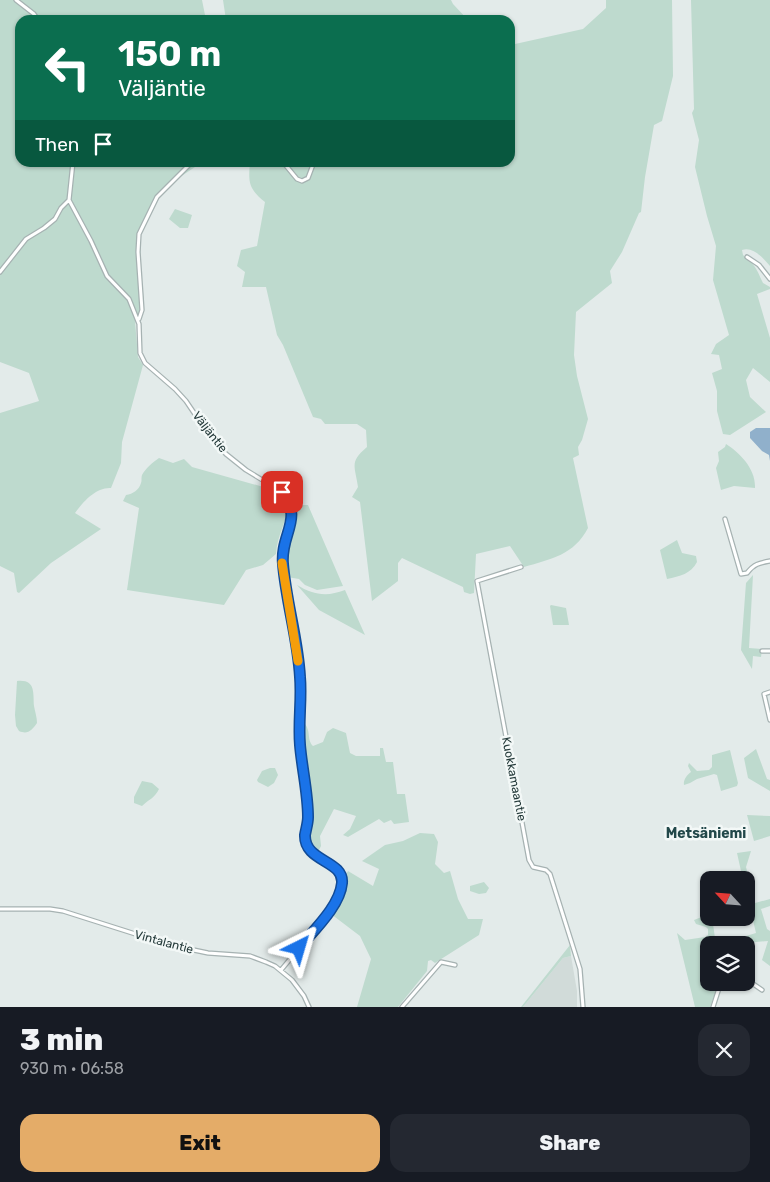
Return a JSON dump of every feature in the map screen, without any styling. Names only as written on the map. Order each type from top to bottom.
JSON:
[{"type":"street","points":[[16,0],[35,15]]},
{"type":"street","points":[[0,272],[26,239],[55,219],[61,208],[69,200],[72,167]]},
{"type":"street","points":[[138,320],[142,310],[138,252],[139,234],[157,197],[187,167]]},
{"type":"street","points":[[287,167],[297,179],[302,181],[308,178],[312,167]]},
{"type":"street","name":"Väljäntie","points":[[69,200],[107,276],[129,299],[138,320],[140,353],[145,363],[181,395],[226,454],[246,470],[282,492],[292,508],[292,518],[284,543],[282,563],[300,676],[300,743],[308,815],[305,834],[306,844],[315,855],[339,871],[342,882],[339,896],[332,909],[281,970]]},
{"type":"street","points":[[747,257],[759,265],[770,280]]},
{"type":"street","points":[[725,519],[741,574],[747,573],[753,566],[759,563],[770,561]]},
{"type":"street","name":"Kuokkamaantie","points":[[521,567],[477,581],[529,860],[532,867],[546,870],[550,874],[580,969],[583,1007]]},
{"type":"street","points":[[762,651],[770,652]]},
{"type":"street","points":[[770,692],[764,694],[770,720]]},
{"type":"street","name":"Vintalantie","points":[[0,909],[50,909],[63,911],[170,945],[208,953],[250,956],[281,970],[298,987],[309,1007]]},
{"type":"street","points":[[402,1007],[441,962],[455,965]]},
{"type":"street","points":[[755,985],[762,990]]},
{"type":"street","points":[[712,1007],[718,991]]},
{"type":"shaded area","points":[[571,956],[577,991],[577,1007],[523,1007],[563,958]]},
{"type":"green space","points":[[0,0],[202,0],[205,15],[15,15],[15,167],[195,167],[174,181],[166,189],[156,202],[141,233],[140,265],[144,302],[135,321],[138,357],[143,365],[122,442],[121,463],[111,488],[105,488],[95,493],[75,513],[101,529],[51,563],[19,593],[17,592],[14,573],[0,566],[0,413],[39,401],[29,373],[0,362]]},
{"type":"green space","points":[[223,0],[451,0],[463,15],[225,15]]},
{"type":"green space","points":[[606,0],[672,0],[673,76],[662,121],[654,125],[641,212],[622,252],[610,271],[612,283],[576,312],[574,355],[577,376],[588,419],[578,447],[579,455],[573,458],[588,528],[576,544],[561,555],[524,567],[510,546],[476,554],[474,593],[470,594],[464,592],[463,587],[402,558],[398,563],[398,581],[372,601],[360,502],[352,497],[358,487],[355,461],[367,447],[366,430],[357,424],[325,424],[321,419],[313,417],[277,335],[266,287],[242,287],[245,272],[237,266],[241,250],[257,246],[265,202],[251,185],[250,167],[515,167],[515,44],[583,29],[606,8]]},
{"type":"green space","points":[[691,0],[770,0],[770,266],[754,251],[742,250],[743,255],[751,262],[763,283],[770,287],[770,289],[757,294],[770,338],[770,382],[753,368],[746,380],[750,397],[766,412],[730,435],[723,434],[717,411],[717,391],[712,373],[722,369],[719,355],[711,354],[716,344],[729,335],[713,280],[716,246],[695,167],[699,140],[692,113],[694,109]]},
{"type":"green space","points":[[175,209],[192,215],[188,228],[180,228],[169,219]]},
{"type":"green space","points":[[726,444],[737,452],[750,468],[755,481],[755,488],[734,486],[721,490],[716,468],[719,461],[718,452]]},
{"type":"green space","points":[[159,458],[173,463],[184,459],[192,467],[264,487],[266,485],[284,501],[286,516],[276,554],[263,565],[246,570],[224,605],[127,590],[139,508],[123,501],[126,495],[137,490],[143,473]]},
{"type":"green space","points":[[296,505],[308,505],[343,586],[317,590],[305,585],[299,579],[287,577],[284,546],[293,507]]},
{"type":"green space","points":[[677,540],[682,553],[696,556],[697,562],[688,572],[667,579],[660,550]]},
{"type":"green space","points":[[753,575],[749,648],[762,649],[761,657],[753,656],[752,669],[741,650],[746,583]]},
{"type":"green space","points":[[297,585],[320,594],[332,594],[345,590],[365,635],[319,610]]},
{"type":"green space","points":[[551,605],[566,608],[569,625],[553,625]]},
{"type":"green space","points":[[17,681],[28,682],[33,692],[37,723],[27,732],[19,731],[16,726]]},
{"type":"green space","points":[[303,722],[306,725],[313,746],[323,742],[327,732],[333,728],[346,733],[350,753],[356,756],[380,756],[380,748],[383,748],[386,762],[393,762],[397,794],[405,794],[409,822],[394,824],[391,820],[384,823],[379,819],[348,837],[343,835],[350,829],[356,816],[334,809],[320,836],[321,846],[318,852],[309,844],[311,812]]},
{"type":"green space","points":[[756,749],[767,779],[770,780],[770,791],[748,778],[744,758]]},
{"type":"green space","points":[[730,750],[738,783],[737,786],[721,791],[717,775],[714,774],[684,785],[684,781],[691,772],[688,766],[689,763],[697,771],[709,770],[712,767],[712,755]]},
{"type":"green space","points":[[275,768],[278,775],[274,783],[268,787],[257,780],[262,771]]},
{"type":"green space","points":[[142,781],[152,783],[159,789],[142,806],[134,803],[134,797]]},
{"type":"green space","points":[[747,815],[770,816],[770,836],[754,841]]},
{"type":"green space","points":[[420,833],[434,834],[438,842],[435,864],[444,873],[450,871],[458,899],[468,919],[483,919],[479,935],[435,963],[431,960],[428,961],[427,971],[398,1007],[357,1007],[371,959],[360,936],[331,914],[341,899],[345,876],[348,871],[373,886],[379,869],[362,861],[385,845],[403,841]]},
{"type":"green space","points":[[751,851],[746,867],[747,871],[741,871],[737,853]]},
{"type":"green space","points":[[484,882],[489,888],[486,893],[479,894],[470,891],[470,886]]},
{"type":"green space","points":[[770,899],[770,906],[761,909],[767,929],[770,931],[770,966],[762,960],[768,941],[755,942],[755,936],[746,936],[756,933],[755,903]]},
{"type":"green space","points":[[700,918],[700,925],[696,924],[694,920]]},
{"type":"green space","points":[[703,926],[713,926],[715,936],[706,936],[708,929]]},
{"type":"green space","points":[[677,933],[685,940],[700,938],[700,991],[716,991],[710,1007],[695,1007]]},
{"type":"green space","points":[[570,945],[571,956],[563,958],[523,1007],[521,1007]]},
{"type":"water","points":[[756,428],[770,428],[770,461],[769,455],[762,451],[750,438],[750,432]]},
{"type":"slow traffic","points":[[282,563],[298,661]]},
{"type":"district","name":"Metsäniemi","points":[[706,833]]},
{"type":"route","points":[[282,492],[292,508],[292,518],[284,543],[282,563],[300,676],[300,743],[308,815],[305,834],[306,844],[310,851],[339,871],[342,878],[339,896],[332,909],[299,948]]}]
